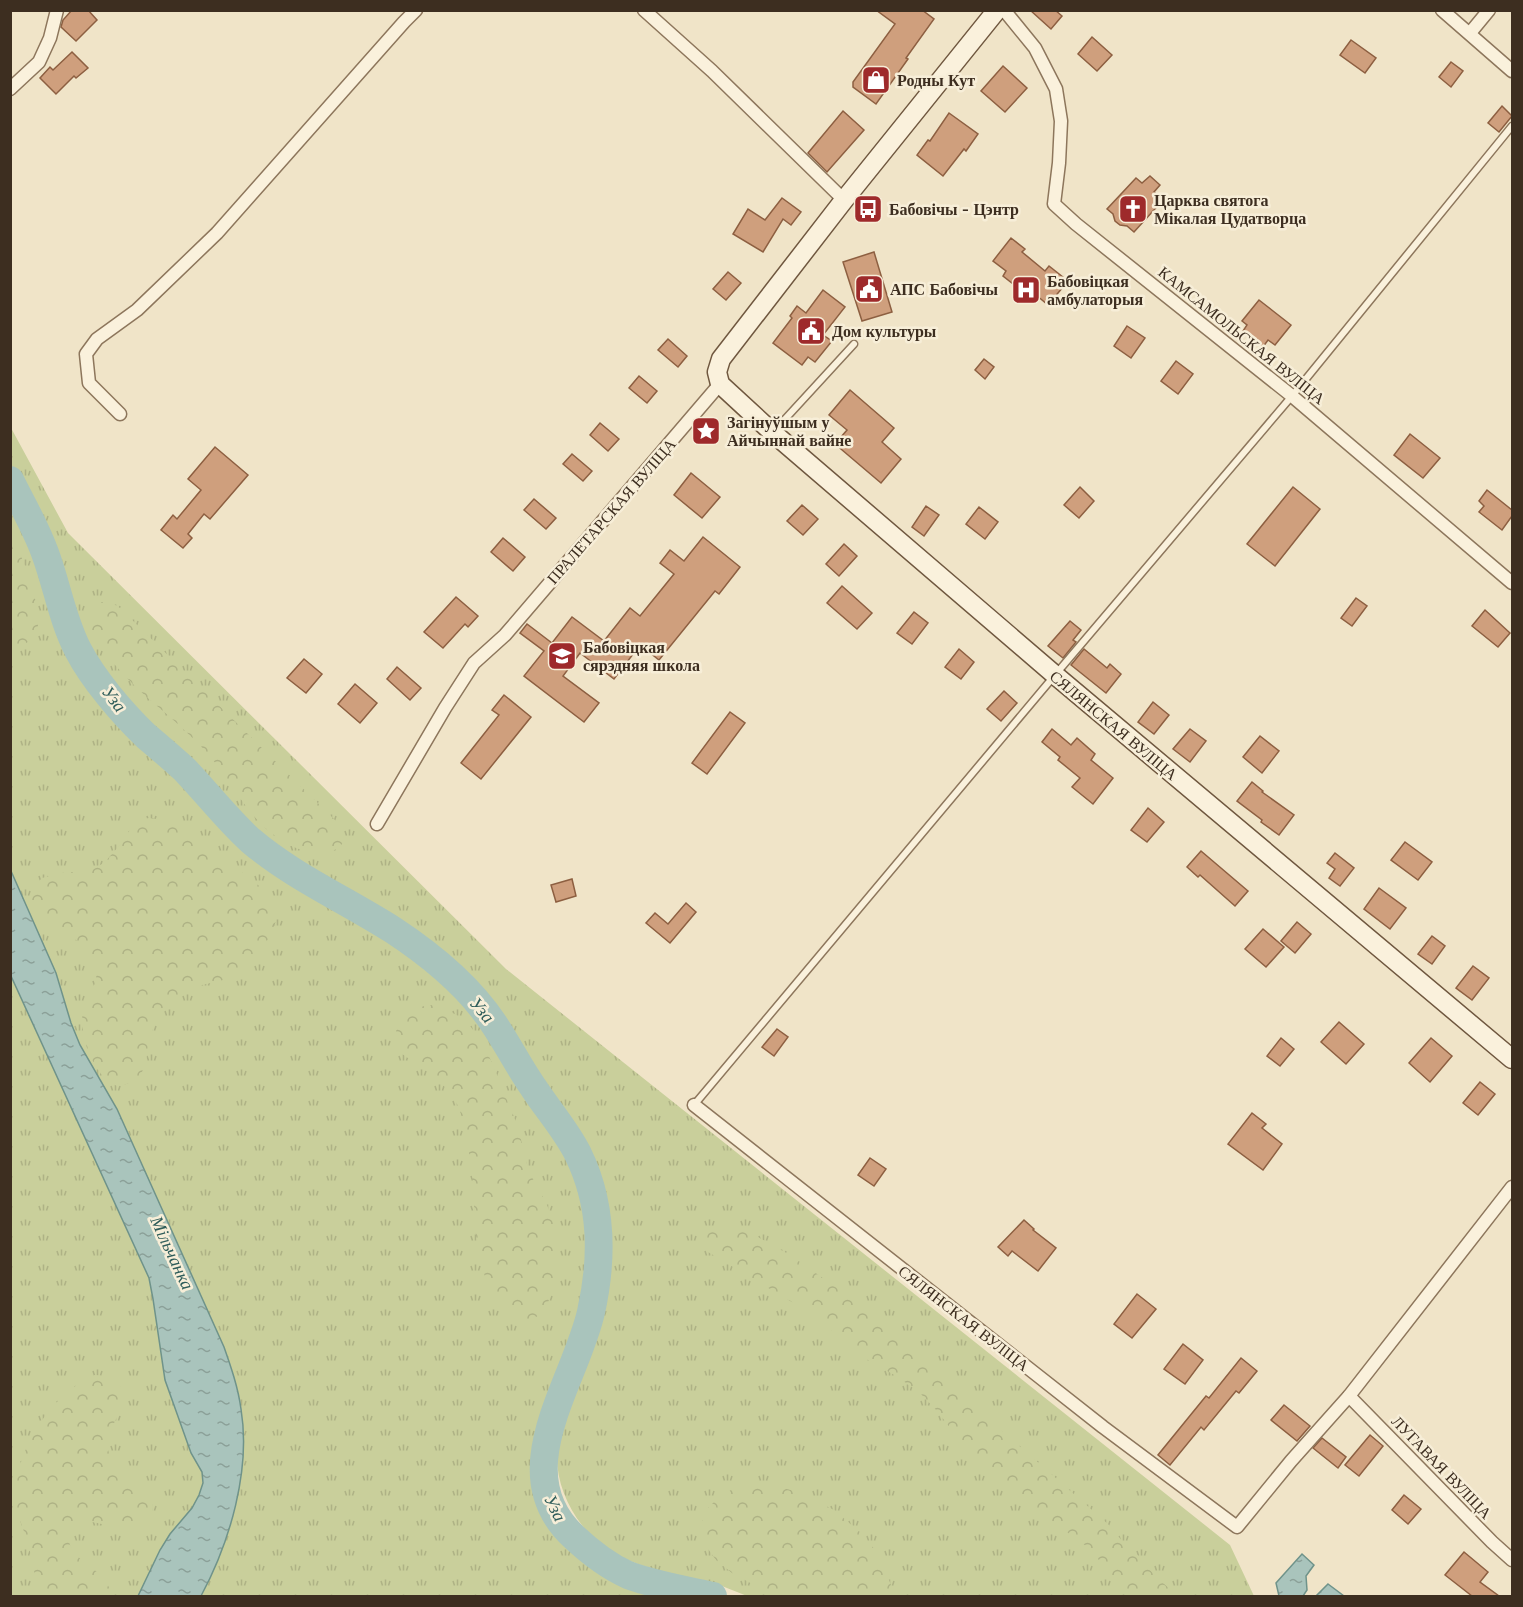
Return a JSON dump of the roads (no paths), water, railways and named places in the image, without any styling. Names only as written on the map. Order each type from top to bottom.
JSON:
[{"type":"street","points":[[10,89],[39,62],[50,38],[57,10]]},
{"type":"street","points":[[120,414],[89,383],[86,354],[97,339],[137,310],[217,233],[416,10]]},
{"type":"street","points":[[644,10],[712,71],[844,200]]},
{"type":"street","points":[[720,384],[717,372],[721,359],[844,200],[997,10]]},
{"type":"street","name":"КАМСАМОЛЬСКАЯ ВУЛІЦА","points":[[1004,10],[1035,48],[1056,89],[1061,121],[1059,163],[1053,204],[1292,396],[1512,583]]},
{"type":"street","points":[[1442,10],[1512,70]]},
{"type":"street","points":[[1470,33],[1489,10]]},
{"type":"street","name":"СЯЛЯНСКАЯ ВУЛІЦА","points":[[720,384],[772,432],[1055,675],[1512,1059]]},
{"type":"street","name":"ПРАЛЕТАРСКАЯ ВУЛІЦА","points":[[377,824],[474,663],[505,635],[720,384]]},
{"type":"street","name":"СЯЛЯНСКАЯ ВУЛІЦА","points":[[694,1105],[1103,1427],[1237,1527],[1349,1395]]},
{"type":"street","points":[[1349,1395],[1512,1187]]},
{"type":"street","name":"ЛУГАВАЯ ВУЛІЦА","points":[[1349,1395],[1512,1560]]},
{"type":"lane","points":[[694,1105],[1292,396],[1512,126]]},
{"type":"lane","points":[[772,432],[854,344]]},
{"type":"water","name":"Мільчанка","points":[[11,871],[56,973],[80,1045],[117,1109],[224,1347],[236,1385],[243,1432],[240,1481],[236,1505],[221,1553],[201,1596],[138,1596],[160,1550],[192,1508],[199,1495],[203,1483],[202,1472],[191,1453],[165,1380],[149,1278],[11,976]]},
{"type":"water","points":[[1302,1554],[1314,1565],[1306,1576],[1307,1590],[1303,1596],[1279,1596],[1276,1583]]},
{"type":"water","points":[[1328,1584],[1344,1596],[1316,1596]]},
{"type":"waterway","name":"Уза","points":[[10,480],[41,544],[78,650],[100,684],[118,706],[146,736],[185,770],[250,840],[266,853],[407,940],[461,984],[494,1024],[568,1137],[578,1154],[592,1193],[598,1232],[598,1272],[591,1312],[583,1339],[550,1427],[544,1456],[545,1485],[554,1512],[574,1537],[606,1563],[638,1579],[713,1596]]},
{"type":"place","name":"Родны Кут","points":[[876,80]]},
{"type":"place","name":"Бабовічы - Цэнтр","points":[[868,209]]},
{"type":"place","name":"Царква святога Мікалая Цудатворца","points":[[1133,209]]},
{"type":"place","name":"АПС Бабовічы","points":[[869,289]]},
{"type":"place","name":"Бабовіцкая амбулаторыя","points":[[1026,290]]},
{"type":"place","name":"Дом культуры","points":[[811,331]]},
{"type":"place","name":"Загінуўшым у Айчыннай вайне","points":[[706,431]]},
{"type":"place","name":"Бабовіцкая сярэдняя школа","points":[[562,656]]}]
